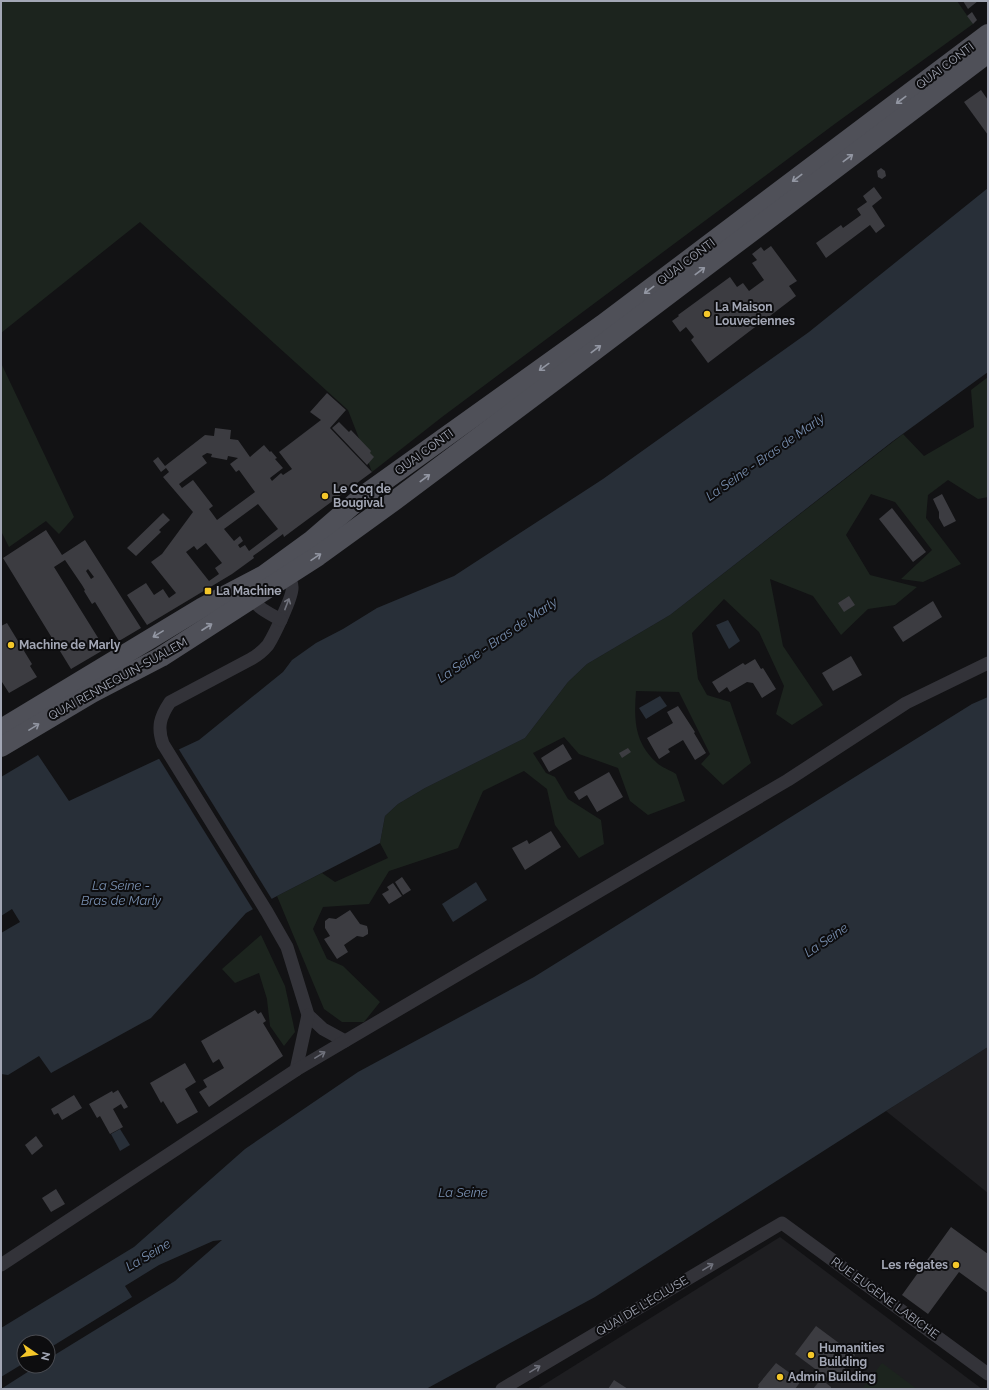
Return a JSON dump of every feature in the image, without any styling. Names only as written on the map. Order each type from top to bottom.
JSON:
[{"type":"main road","name":"QUAI CONTI","points":[[381,483],[602,325],[988,34]]},
{"type":"main road","name":"QUAI CONTI","points":[[394,501],[988,53]]},
{"type":"main road","name":"QUAI RENNEQUIN-SUALEM","points":[[284,569],[312,540],[363,496],[381,483]]},
{"type":"main road","name":"QUAI RENNEQUIN-SUALEM","points":[[1,748],[92,693],[161,658],[248,592],[284,569],[318,556],[394,501]]},
{"type":"main road","name":"QUAI RENNEQUIN-SUALEM","points":[[1,729],[203,607],[248,592]]},
{"type":"street","points":[[284,569],[293,588],[281,620],[269,643],[261,653],[251,659],[170,702],[162,712],[160,736],[163,744],[287,947],[308,1015],[296,1070]]},
{"type":"street","points":[[248,592],[260,608],[281,620]]},
{"type":"street","points":[[1,1265],[296,1070],[788,780],[906,703],[988,663]]},
{"type":"street","points":[[308,1015],[323,1029],[345,1042]]},
{"type":"street","name":"RUE EUGÈNE LABICHE","points":[[782,1223],[988,1374]]},
{"type":"street","name":"QUAI DE L'ÉCLUSE","points":[[502,1389],[782,1223]]},
{"type":"shaded area","points":[[1,1],[957,1],[973,24],[836,123],[442,417],[372,472],[348,410],[140,222],[1,333]]},
{"type":"shaded area","points":[[1,363],[74,517],[59,534],[46,521],[9,547],[1,531]]},
{"type":"shaded area","points":[[988,377],[988,497],[978,499],[948,480],[928,495],[926,518],[961,564],[923,582],[901,579],[932,550],[895,502],[871,494],[846,535],[870,575],[917,587],[895,605],[868,609],[841,635],[813,596],[770,579],[783,646],[823,705],[792,725],[776,714],[784,686],[759,632],[724,599],[692,633],[698,679],[707,695],[730,702],[751,763],[723,785],[701,764],[710,754],[679,692],[636,691],[635,711],[639,737],[648,753],[657,763],[676,774],[685,801],[648,815],[630,801],[618,768],[579,754],[564,737],[533,753],[546,773],[555,777],[568,799],[601,820],[604,844],[579,858],[555,825],[547,789],[524,771],[483,791],[458,848],[389,871],[369,904],[323,907],[313,929],[327,959],[343,966],[380,1002],[364,1022],[342,1022],[324,1009],[277,896],[322,873],[335,882],[388,858],[380,843],[385,816],[398,804],[425,788],[525,738],[568,682],[587,664],[670,615],[903,434],[924,456],[974,427],[971,390]]},
{"type":"shaded area","points":[[261,935],[285,986],[295,1032],[284,1046],[270,1026],[267,999],[259,973],[235,983],[222,969]]},
{"type":"shaded area","points":[[988,1047],[988,1193],[886,1111]]},
{"type":"shaded area","points":[[780,1237],[982,1389],[537,1389]]},
{"type":"shaded area","points":[[882,1363],[917,1389],[862,1389]]},
{"type":"water","name":"La Seine - Bras de Marly","points":[[988,188],[988,372],[893,441],[670,615],[587,664],[568,682],[525,738],[425,788],[398,804],[385,816],[380,843],[246,913],[151,1018],[51,1073],[39,1056],[8,1075],[1,1074],[1,933],[20,922],[12,909],[1,916],[1,777],[38,755],[69,801],[199,740],[283,672],[292,660],[316,643],[343,629],[377,608],[454,576],[603,479],[809,332]]},
{"type":"water","points":[[728,620],[740,641],[729,649],[716,625]]},
{"type":"water","points":[[660,696],[667,706],[646,719],[639,708]]},
{"type":"water","name":"La Seine","points":[[988,697],[988,1047],[595,1297],[426,1389],[1,1389],[24,1374],[56,1374],[56,1354],[175,1281],[222,1240],[213,1241],[159,1265],[125,1286],[132,1297],[56,1344],[56,1334],[16,1334],[16,1368],[1,1377],[1,1328],[134,1247],[245,1149],[358,1072],[534,977],[972,704]]},
{"type":"water","points":[[476,882],[487,900],[453,922],[442,904]]},
{"type":"water","points":[[120,1129],[130,1145],[120,1151],[111,1134]]},
{"type":"pier","points":[[178,748],[273,901],[254,911],[158,757]]},
{"type":"building","points":[[963,1],[978,1],[968,9]]},
{"type":"building","points":[[972,12],[977,20],[973,24],[967,16]]},
{"type":"building","points":[[981,90],[988,100],[988,135],[964,102]]},
{"type":"building","points":[[881,168],[885,171],[886,176],[882,179],[878,177],[877,171]]},
{"type":"building","points":[[874,187],[882,198],[872,206],[885,226],[876,233],[870,225],[826,258],[816,243],[841,225],[843,228],[861,215],[857,209],[867,202],[863,196]]},
{"type":"building","points":[[771,246],[797,281],[789,286],[796,296],[708,363],[691,340],[694,337],[686,327],[680,332],[672,321],[730,277],[737,287],[743,283],[749,291],[764,280],[752,263],[757,260],[752,254],[761,247],[764,251]]},
{"type":"building","points":[[327,393],[346,410],[330,428],[372,472],[284,537],[283,534],[253,556],[254,558],[232,574],[147,625],[127,595],[146,583],[154,595],[163,589],[169,598],[176,593],[151,562],[162,554],[193,512],[163,477],[169,472],[166,468],[161,472],[153,461],[158,457],[165,466],[205,435],[214,436],[215,428],[231,430],[230,439],[238,440],[250,457],[264,445],[277,458],[275,459],[283,468],[270,478],[272,481],[281,473],[283,475],[292,469],[279,452],[321,420],[310,412]],"holes":[[[207,453],[212,454],[211,457],[227,460],[228,456],[238,458],[230,464],[236,472],[239,470],[255,492],[217,520],[209,509],[213,506],[193,480],[182,488],[179,484],[207,463],[202,456]],[[258,504],[278,529],[249,551],[245,545],[240,548],[238,545],[243,541],[240,536],[234,541],[224,529]],[[206,543],[222,563],[215,568],[219,574],[209,581],[186,552],[194,546],[197,550]]]},
{"type":"building","points":[[339,422],[349,432],[351,430],[371,451],[370,453],[374,457],[367,465],[332,428]]},
{"type":"building","points":[[942,494],[956,521],[944,527],[939,518],[939,512],[933,499]]},
{"type":"building","points":[[892,508],[926,552],[913,562],[879,519]]},
{"type":"building","points":[[163,513],[170,520],[159,530],[161,532],[136,556],[127,548]]},
{"type":"building","points":[[46,530],[62,555],[85,540],[141,628],[119,641],[95,602],[92,604],[82,585],[65,560],[54,567],[105,649],[71,669],[3,558]],"holes":[[[88,569],[94,577],[91,579],[86,571]]]},
{"type":"building","points":[[849,596],[855,605],[844,612],[838,603]]},
{"type":"building","points":[[933,601],[942,617],[903,642],[893,627]]},
{"type":"building","name":"Machine de Marly","points":[[7,623],[32,664],[30,666],[37,677],[9,693],[2,682],[1,683],[1,626]]},
{"type":"building","points":[[851,656],[862,675],[833,691],[822,673]]},
{"type":"building","points":[[755,659],[761,669],[763,668],[776,689],[762,698],[753,683],[747,682],[730,692],[727,687],[719,693],[712,682],[743,663],[745,665]]},
{"type":"building","points":[[678,706],[695,732],[694,733],[706,753],[695,760],[683,740],[668,749],[670,752],[659,759],[647,738],[673,723],[667,712]]},
{"type":"building","points":[[563,744],[572,759],[549,772],[541,758]]},
{"type":"building","points":[[628,748],[631,752],[622,758],[619,753]]},
{"type":"building","points":[[609,772],[623,797],[597,812],[587,795],[579,800],[574,792]]},
{"type":"building","points":[[551,831],[561,847],[525,870],[512,848],[527,840],[529,844]]},
{"type":"building","points":[[402,877],[411,890],[403,895],[395,882]]},
{"type":"building","points":[[393,883],[402,896],[389,904],[382,894],[389,890],[387,887]]},
{"type":"building","points":[[350,910],[360,924],[367,926],[368,934],[363,937],[357,936],[344,945],[348,952],[337,959],[324,939],[330,936],[325,928],[325,921],[329,918],[336,919]]},
{"type":"building","points":[[255,1010],[258,1014],[261,1012],[266,1021],[263,1023],[283,1056],[209,1107],[199,1092],[207,1087],[203,1080],[224,1068],[219,1059],[213,1063],[201,1041]]},
{"type":"building","points":[[185,1063],[196,1082],[185,1089],[198,1112],[177,1124],[163,1101],[161,1103],[150,1083]]},
{"type":"building","points":[[118,1090],[128,1107],[124,1109],[121,1104],[113,1109],[123,1127],[110,1134],[100,1116],[97,1118],[89,1104],[112,1091],[113,1093]]},
{"type":"building","points":[[74,1095],[82,1108],[62,1120],[58,1113],[54,1115],[51,1109]]},
{"type":"building","points":[[36,1136],[43,1146],[32,1155],[25,1145]]},
{"type":"building","points":[[56,1189],[65,1204],[51,1212],[42,1198]]},
{"type":"building","name":"Les régates","points":[[951,1227],[988,1254],[988,1293],[959,1272],[928,1314],[902,1295]]},
{"type":"building","name":"Humanities Building","points":[[816,1326],[855,1355],[834,1383],[795,1354]]},
{"type":"building","name":"Admin Building","points":[[776,1363],[801,1381],[795,1389],[757,1389],[759,1386],[758,1385]]},
{"type":"building","points":[[821,1379],[831,1387],[831,1389],[813,1389]]},
{"type":"building","points":[[614,1380],[628,1389],[608,1389]]},
{"type":"place","name":"La Maison Louveciennes","points":[[707,314]]},
{"type":"place","name":"Le Coq de Bougival","points":[[325,496]]},
{"type":"place","name":"La Machine","points":[[208,591]]},
{"type":"place","name":"Machine de Marly","points":[[11,645]]},
{"type":"place","name":"Les régates","points":[[956,1265]]},
{"type":"place","name":"Humanities Building","points":[[811,1355]]},
{"type":"place","name":"Admin Building","points":[[780,1377]]}]
